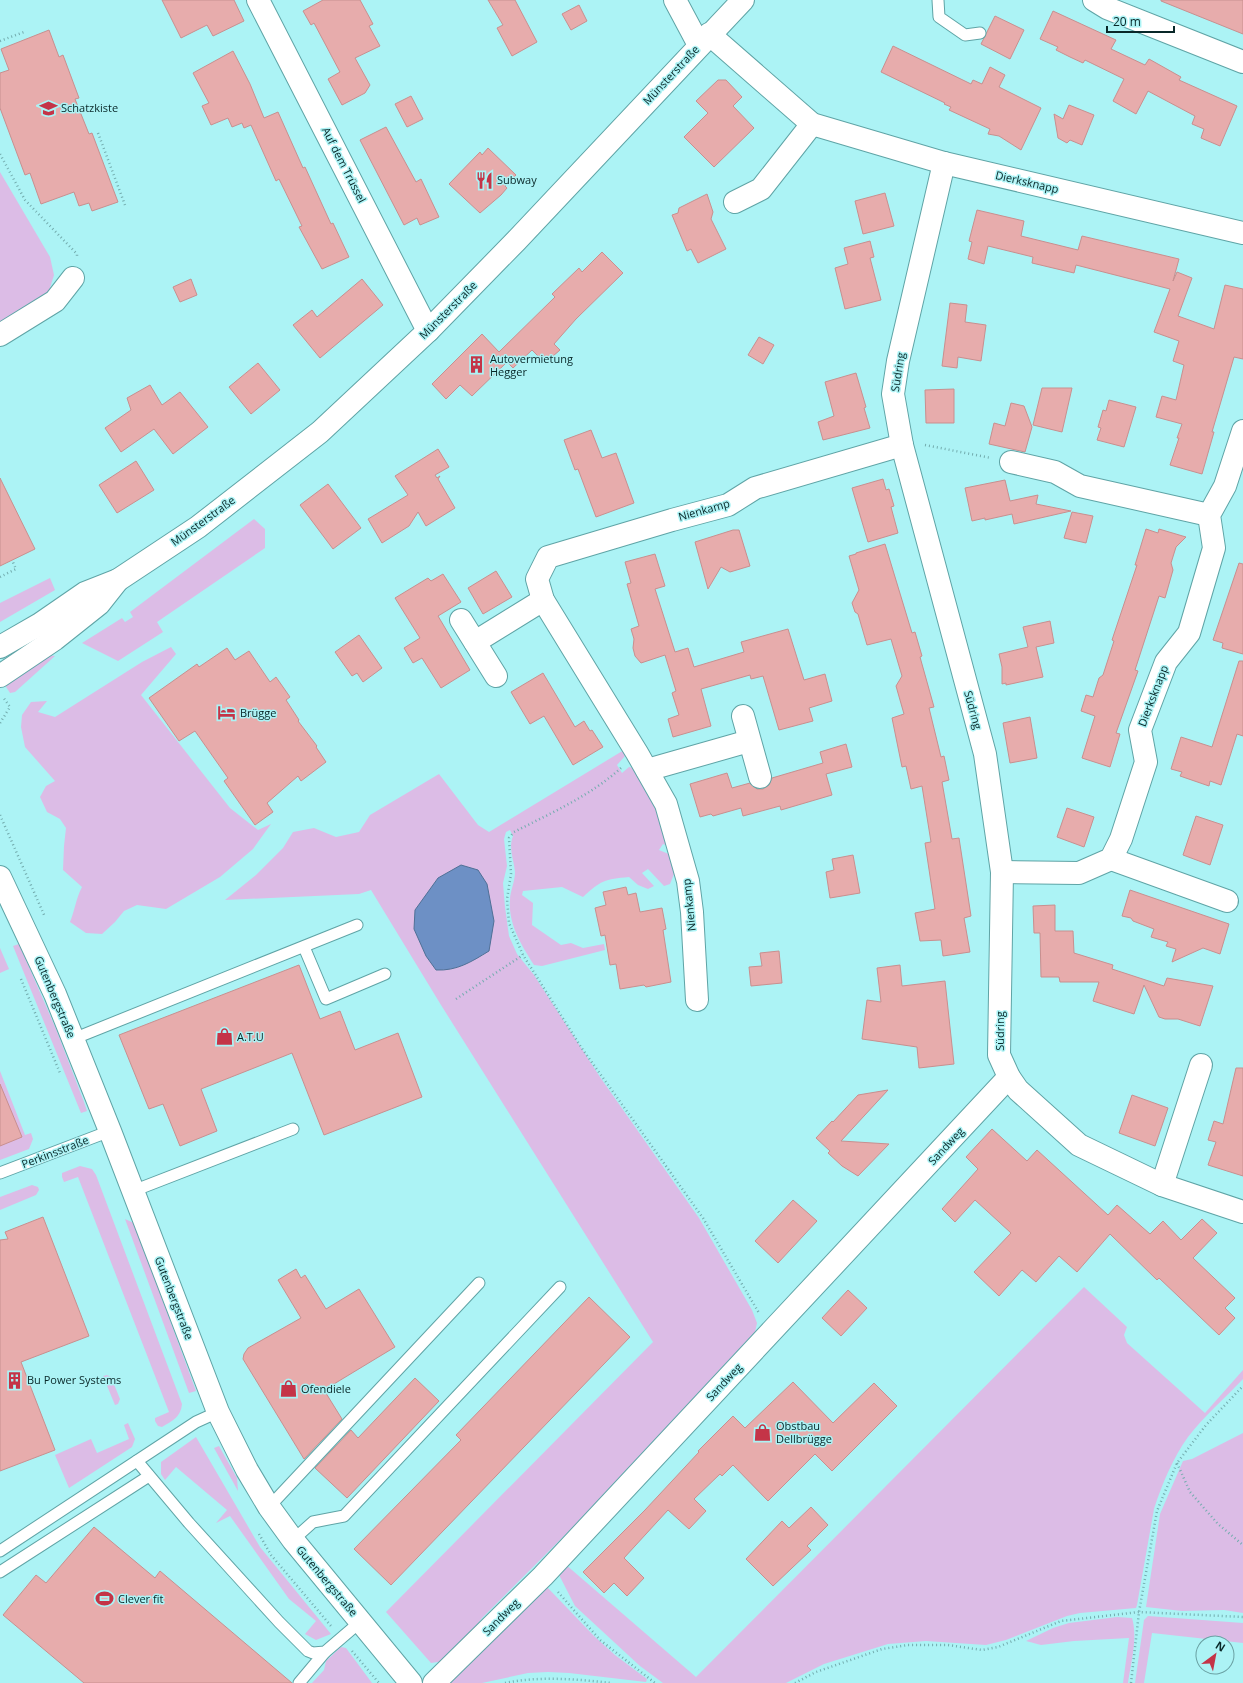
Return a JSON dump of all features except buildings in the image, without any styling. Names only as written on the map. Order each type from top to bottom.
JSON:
[{"type":"street","name":"Auf dem Trüssel","points":[[258,0],[428,331]]},
{"type":"street","points":[[675,0],[704,40]]},
{"type":"street","name":"Münsterstraße","points":[[0,647],[40,624],[85,593],[118,580],[198,527],[320,432],[428,331],[516,241],[743,0]]},
{"type":"street","points":[[1094,0],[1107,8],[1243,62]]},
{"type":"street","name":"Dierksknapp","points":[[704,40],[812,124],[944,163],[1243,233]]},
{"type":"street","points":[[735,202],[761,188],[812,124]]},
{"type":"street","name":"Südring","points":[[944,163],[898,362],[893,394],[901,443],[985,754],[1002,872],[999,1055],[1010,1078],[1018,1090],[1079,1146],[1162,1185],[1243,1212]]},
{"type":"street","points":[[0,335],[55,301],[73,278]]},
{"type":"street","points":[[1011,462],[1055,472],[1080,486],[1210,515],[1225,486],[1243,431]]},
{"type":"street","name":"Nienkamp","points":[[697,1000],[692,912],[688,881],[666,804],[543,600],[537,579],[548,557],[728,505],[755,488],[901,443]]},
{"type":"street","name":"Dierksknapp","points":[[1111,859],[1121,839],[1146,762],[1140,730],[1166,662],[1189,633],[1212,555],[1214,548],[1210,515]]},
{"type":"street","name":"Münsterstraße","points":[[0,676],[55,639],[99,604],[118,580]]},
{"type":"street","points":[[475,642],[543,600]]},
{"type":"street","points":[[460,620],[496,676]]},
{"type":"street","points":[[743,716],[760,777]]},
{"type":"street","points":[[642,762],[749,741]]},
{"type":"street","points":[[1002,872],[1079,873],[1111,859],[1227,901]]},
{"type":"street","name":"Gutenbergstraße","points":[[0,878],[55,994],[110,1131],[218,1412],[246,1470],[269,1507],[293,1540],[411,1683]]},
{"type":"street","points":[[1162,1185],[1201,1065]]},
{"type":"street","name":"Sandweg","points":[[434,1683],[543,1576],[1010,1078]]},
{"type":"lane","points":[[938,0],[939,17],[965,35],[980,33]]},
{"type":"lane","points":[[73,1039],[357,925]]},
{"type":"lane","points":[[304,947],[326,999],[385,974]]},
{"type":"lane","points":[[133,1191],[293,1129]]},
{"type":"lane","name":"Perkinsstraße","points":[[0,1173],[110,1131]]},
{"type":"lane","points":[[269,1507],[479,1283]]},
{"type":"lane","points":[[293,1540],[313,1522],[344,1516],[560,1287]]},
{"type":"lane","points":[[0,1551],[196,1422],[218,1412]]},
{"type":"lane","points":[[137,1462],[292,1635],[308,1651],[313,1653],[326,1652]]},
{"type":"lane","points":[[0,1572],[149,1476]]},
{"type":"lane","points":[[299,1683],[326,1652],[360,1622]]},
{"type":"path","points":[[0,41],[24,32]]},
{"type":"path","points":[[98,133],[125,205]]},
{"type":"path","points":[[0,154],[25,200],[77,254],[73,278]]},
{"type":"path","points":[[901,443],[1011,462]]},
{"type":"path","points":[[0,578],[16,569],[12,560]]},
{"type":"path","points":[[0,694],[10,707],[0,723]]},
{"type":"path","points":[[642,762],[609,779],[570,803],[514,832],[509,838],[511,874],[507,899],[509,923],[523,955],[581,1047],[703,1218],[771,1333]]},
{"type":"path","points":[[0,815],[48,922]]},
{"type":"path","points":[[456,999],[523,955]]},
{"type":"path","points":[[1131,1683],[1139,1612],[1158,1511],[1177,1463],[1206,1425],[1243,1386]]},
{"type":"path","points":[[1177,1463],[1190,1492],[1218,1524],[1243,1545]]},
{"type":"path","points":[[543,1576],[600,1640],[655,1683]]},
{"type":"path","points":[[795,1683],[816,1672],[882,1649],[908,1645],[948,1645],[982,1650],[998,1648],[1061,1621],[1139,1612],[1243,1617]]},
{"type":"path","points":[[505,1683],[525,1679],[586,1680],[611,1683]]},
{"type":"shaded area","points":[[0,172],[50,257],[54,275],[49,291],[24,310],[0,325]]},
{"type":"shaded area","points":[[254,519],[265,529],[265,548],[157,622],[163,632],[118,661],[82,643],[122,618],[125,622],[133,617],[130,612]]},
{"type":"shaded area","points":[[50,578],[55,590],[0,622],[0,603]]},
{"type":"shaded area","points":[[171,647],[176,654],[141,695],[230,808],[258,830],[271,824],[253,849],[220,877],[166,909],[137,905],[124,911],[102,934],[86,933],[70,922],[82,887],[63,870],[66,828],[60,819],[47,812],[40,797],[46,786],[55,781],[25,747],[21,727],[22,715],[31,702],[47,701],[38,712],[55,717],[142,662]]},
{"type":"shaded area","points":[[44,654],[55,656],[15,692],[10,693],[3,682]]},
{"type":"shaded area","points":[[624,750],[625,756],[617,765],[622,773],[629,767],[634,768],[662,817],[670,847],[663,844],[659,850],[671,855],[674,874],[670,884],[664,886],[648,869],[642,873],[654,886],[648,889],[638,885],[629,877],[603,882],[594,887],[583,897],[562,887],[523,891],[522,895],[533,903],[532,925],[561,945],[571,943],[583,948],[604,944],[605,950],[542,966],[534,965],[517,934],[511,918],[510,897],[515,872],[511,850],[513,836],[510,830],[506,832],[504,839],[507,866],[503,883],[509,936],[517,954],[534,975],[600,1077],[699,1218],[752,1310],[757,1323],[755,1332],[574,1526],[482,1618],[464,1643],[444,1661],[431,1663],[386,1612],[653,1342],[441,1005],[371,890],[359,894],[225,900],[256,875],[283,848],[293,832],[314,828],[336,837],[359,832],[370,815],[439,774],[478,825],[489,832]]},
{"type":"shaded area","points":[[19,944],[56,1029],[87,1111],[81,1113],[13,946]]},
{"type":"shaded area","points":[[0,948],[9,969],[0,973]]},
{"type":"shaded area","points":[[0,1071],[25,1135],[31,1133],[33,1139],[29,1149],[0,1160]]},
{"type":"shaded area","points":[[80,1166],[92,1169],[96,1175],[182,1404],[178,1415],[162,1427],[158,1426],[155,1418],[169,1412],[78,1177],[64,1182],[62,1177],[62,1173]]},
{"type":"shaded area","points":[[32,1185],[38,1187],[39,1190],[36,1195],[0,1210],[0,1197]]},
{"type":"shaded area","points":[[125,1219],[134,1223],[196,1391],[189,1393]]},
{"type":"shaded area","points":[[1084,1287],[1127,1327],[1124,1335],[1127,1343],[1205,1413],[1243,1370],[1243,1379],[1194,1429],[1177,1454],[1168,1472],[1154,1509],[1136,1608],[1080,1613],[1067,1616],[1006,1640],[986,1645],[926,1641],[888,1644],[824,1664],[786,1683],[663,1683],[640,1666],[575,1606],[557,1571],[565,1564],[696,1677]]},
{"type":"shaded area","points":[[107,1375],[111,1377],[120,1399],[118,1404],[115,1405],[103,1376]]},
{"type":"shaded area","points":[[128,1423],[135,1439],[132,1447],[69,1488],[55,1455],[91,1439],[97,1453],[129,1439],[124,1425]]},
{"type":"shaded area","points":[[1243,1433],[1243,1613],[1224,1610],[1182,1611],[1146,1607],[1160,1514],[1183,1461],[1192,1459]]},
{"type":"shaded area","points":[[196,1437],[260,1547],[331,1634],[316,1640],[305,1634],[316,1621],[289,1599],[230,1516],[216,1523],[227,1510],[176,1467],[165,1480],[161,1474],[161,1462]]},
{"type":"shaded area","points":[[219,1446],[237,1478],[238,1491],[214,1448]]},
{"type":"shaded area","points":[[547,1587],[594,1636],[615,1655],[647,1679],[646,1682],[548,1672],[528,1673],[482,1683],[447,1683]]},
{"type":"shaded area","points":[[1148,1616],[1243,1623],[1243,1643],[1235,1642],[1235,1635],[1195,1635],[1195,1638],[1152,1633],[1144,1683],[1135,1683],[1144,1620]]},
{"type":"shaded area","points":[[1117,1617],[1132,1618],[1134,1626],[1134,1642],[1128,1683],[1123,1683],[1129,1638],[1074,1641],[1041,1645],[1026,1641],[1053,1628],[1069,1623]]},
{"type":"shaded area","points":[[341,1647],[346,1648],[372,1683],[312,1683],[324,1670],[326,1661]]},
{"type":"water","points":[[461,865],[478,870],[487,884],[494,921],[489,951],[470,962],[457,967],[436,970],[426,956],[414,929],[415,910],[438,878]]},
{"type":"place","name":"Schatzkiste","points":[[48,108]]},
{"type":"place","name":"Subway","points":[[484,180]]},
{"type":"place","name":"Autovermietung Hegger","points":[[477,365]]},
{"type":"place","name":"Brügge","points":[[227,713]]},
{"type":"place","name":"A.T.U","points":[[224,1037]]},
{"type":"place","name":"Bu Power Systems","points":[[14,1380]]},
{"type":"place","name":"Ofendiele","points":[[288,1389]]},
{"type":"place","name":"Obstbau Dellbrügge","points":[[763,1432]]},
{"type":"place","name":"Clever fit","points":[[105,1599]]}]
